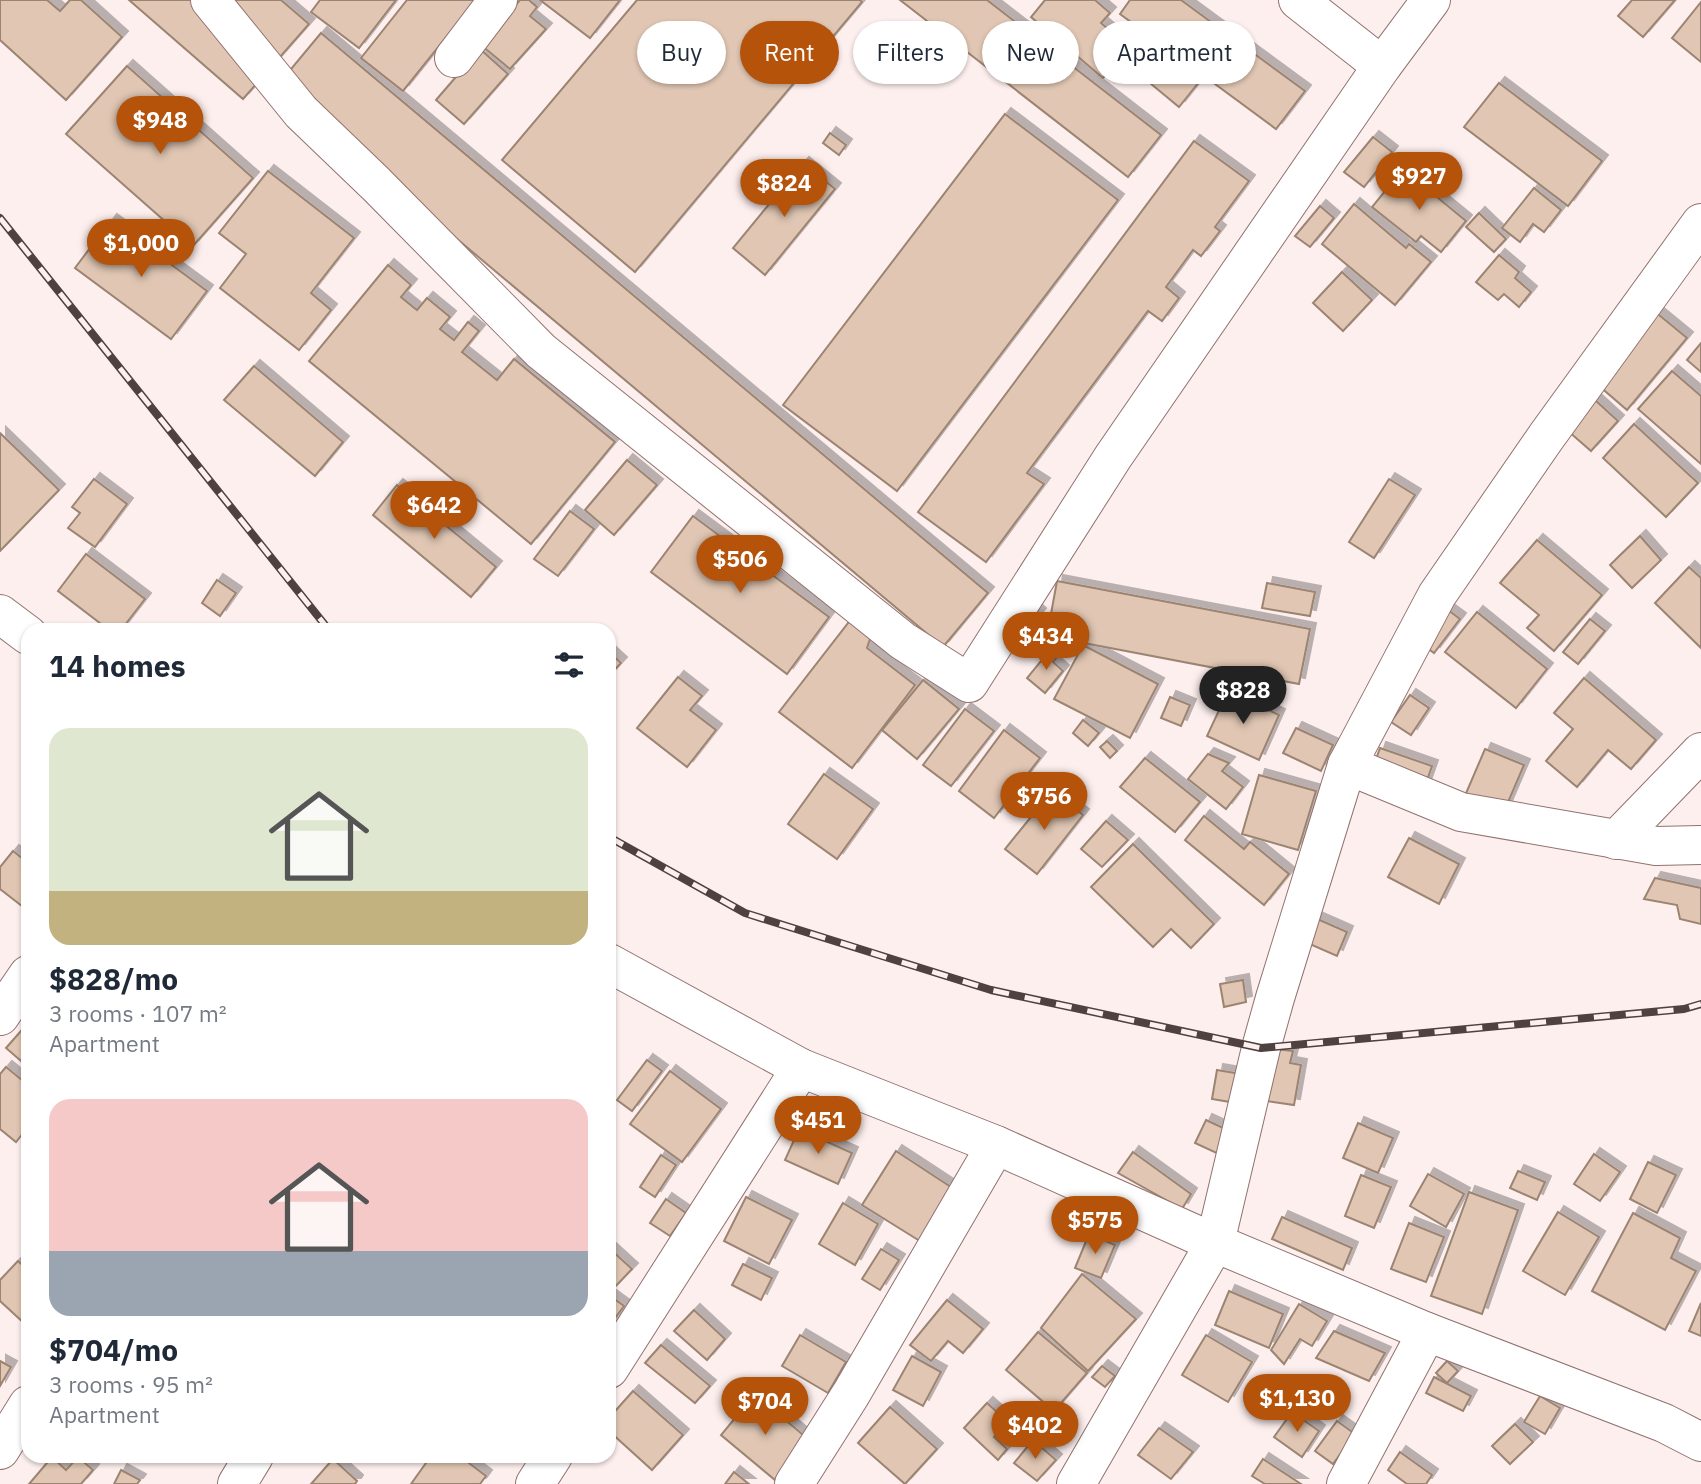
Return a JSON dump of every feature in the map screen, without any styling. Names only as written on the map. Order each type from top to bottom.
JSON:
[{"type":"street","points":[[210,0],[301,111],[541,351],[903,641],[969,683],[1112,457],[1382,66],[1431,0]]},
{"type":"street","points":[[454,58],[498,0]]},
{"type":"street","points":[[1298,0],[1382,66]]},
{"type":"street","points":[[1076,1484],[1215,1243],[1261,1048],[1347,765],[1437,595],[1546,437],[1701,223]]},
{"type":"street","points":[[0,614],[21,630]]},
{"type":"street","points":[[1616,840],[1701,752]]},
{"type":"street","points":[[1347,765],[1461,812],[1656,846],[1701,845]]},
{"type":"street","points":[[616,967],[801,1068],[996,1145],[1215,1243],[1427,1332],[1664,1423],[1701,1442]]},
{"type":"street","points":[[0,1016],[21,985]]},
{"type":"street","points":[[616,1358],[801,1068]]},
{"type":"street","points":[[794,1484],[851,1394],[996,1145]]},
{"type":"street","points":[[1346,1484],[1427,1332]]},
{"type":"street","points":[[0,1450],[21,1416]]},
{"type":"street","points":[[237,1484],[250,1463]]},
{"type":"street","points":[[536,1484],[549,1463]]},
{"type":"building","points":[[0,0],[47,0],[60,11],[70,0],[81,0],[122,37],[66,100],[0,40]]},
{"type":"building","points":[[129,0],[281,0],[309,24],[243,99]]},
{"type":"building","points":[[320,0],[396,0],[359,48],[311,12]]},
{"type":"building","points":[[407,0],[476,0],[403,91],[361,58]]},
{"type":"building","points":[[520,0],[529,0],[537,7],[530,16],[546,29],[510,69],[481,45]]},
{"type":"building","points":[[540,0],[620,0],[590,38]]},
{"type":"building","points":[[637,0],[862,2],[839,29],[839,21],[740,21],[740,84],[793,84],[635,272],[502,160]]},
{"type":"building","points":[[900,0],[987,0],[1014,21],[982,21],[982,64],[968,53],[968,21],[927,21]]},
{"type":"building","points":[[1045,0],[1095,0],[1110,13],[1103,21],[1093,21],[1093,70],[1079,58],[1079,21],[1036,21],[1031,17]]},
{"type":"building","points":[[1130,0],[1181,0],[1210,21],[1129,21],[1120,14]]},
{"type":"building","points":[[1632,0],[1675,0],[1643,37],[1618,16]]},
{"type":"building","points":[[1701,2],[1701,62],[1672,38]]},
{"type":"building","points":[[321,33],[988,593],[943,647],[276,87]]},
{"type":"building","points":[[480,49],[508,74],[464,124],[436,100]]},
{"type":"building","points":[[1256,55],[1305,91],[1276,129],[1215,84],[1256,84]]},
{"type":"building","points":[[127,66],[253,178],[193,246],[66,134]]},
{"type":"building","points":[[1079,71],[1161,135],[1128,177],[1008,84],[1079,84]]},
{"type":"building","points":[[1499,83],[1602,161],[1568,206],[1464,127]]},
{"type":"building","points":[[1151,84],[1197,84],[1179,107]]},
{"type":"building","points":[[1005,114],[1118,200],[897,491],[783,405]]},
{"type":"building","points":[[830,133],[846,145],[839,155],[823,143]]},
{"type":"building","points":[[1373,137],[1392,152],[1364,187],[1344,172]]},
{"type":"building","points":[[1194,141],[1249,181],[1215,227],[1220,231],[1201,256],[1193,250],[1166,287],[1179,298],[1162,321],[1148,311],[1027,473],[1044,484],[986,562],[918,512]]},
{"type":"building","points":[[803,163],[835,189],[765,275],[733,248]]},
{"type":"building","points":[[1403,169],[1466,221],[1441,252],[1421,236],[1416,242],[1372,207]]},
{"type":"building","points":[[268,171],[354,238],[311,293],[331,310],[299,350],[220,288],[246,254],[219,233]]},
{"type":"building","points":[[1534,188],[1561,210],[1544,232],[1533,224],[1520,242],[1502,228]]},
{"type":"building","points":[[1354,204],[1406,248],[1409,244],[1431,262],[1395,305],[1322,244]]},
{"type":"building","points":[[1320,206],[1334,218],[1310,247],[1295,236]]},
{"type":"building","points":[[1479,213],[1506,239],[1494,252],[1466,227]]},
{"type":"building","points":[[111,220],[207,291],[171,339],[75,268]]},
{"type":"building","points":[[1499,255],[1519,272],[1515,278],[1531,292],[1519,307],[1504,294],[1498,300],[1476,282]]},
{"type":"building","points":[[388,265],[411,285],[401,297],[417,310],[427,298],[450,317],[440,329],[454,340],[468,322],[479,331],[462,352],[497,380],[514,359],[615,442],[531,544],[309,361]]},
{"type":"building","points":[[1342,272],[1372,300],[1343,331],[1313,303]]},
{"type":"building","points":[[1647,305],[1687,338],[1627,410],[1598,385]]},
{"type":"building","points":[[1701,343],[1701,372],[1687,360]]},
{"type":"building","points":[[254,366],[343,442],[315,476],[224,400]]},
{"type":"building","points":[[1672,371],[1701,396],[1701,464],[1638,409]]},
{"type":"building","points":[[1595,400],[1618,421],[1591,451],[1568,431]]},
{"type":"building","points":[[1634,424],[1698,483],[1666,517],[1603,458]]},
{"type":"building","points":[[0,433],[59,490],[0,551]]},
{"type":"building","points":[[627,460],[657,485],[614,535],[585,510]]},
{"type":"building","points":[[94,479],[127,504],[95,547],[68,528],[80,513],[72,507]]},
{"type":"building","points":[[1389,479],[1415,495],[1374,558],[1349,542]]},
{"type":"building","points":[[397,485],[496,567],[471,597],[373,515]]},
{"type":"building","points":[[570,511],[594,529],[558,576],[534,559]]},
{"type":"building","points":[[693,516],[829,617],[787,674],[651,572]]},
{"type":"building","points":[[1640,536],[1661,560],[1632,588],[1610,565]]},
{"type":"building","points":[[1537,540],[1602,595],[1554,651],[1527,628],[1539,615],[1500,583]]},
{"type":"building","points":[[86,554],[145,599],[126,623],[100,623],[58,591]]},
{"type":"building","points":[[1689,567],[1701,578],[1701,648],[1655,603]]},
{"type":"building","points":[[217,580],[236,593],[220,616],[202,603]]},
{"type":"building","points":[[1057,581],[1310,629],[1299,684],[1047,636]]},
{"type":"building","points":[[1267,583],[1315,592],[1310,616],[1262,608]]},
{"type":"building","points":[[1031,606],[1040,614],[1033,622],[1042,628],[1020,653],[1003,638]]},
{"type":"building","points":[[1448,610],[1460,619],[1434,653],[1421,643]]},
{"type":"building","points":[[1477,612],[1547,669],[1516,708],[1445,652]]},
{"type":"building","points":[[852,618],[872,633],[867,648],[915,685],[852,768],[779,712]]},
{"type":"building","points":[[1590,619],[1605,631],[1578,664],[1563,652]]},
{"type":"building","points":[[1083,645],[1158,684],[1130,738],[1054,699]]},
{"type":"building","points":[[1050,650],[1058,656],[1053,662],[1063,671],[1045,693],[1027,678]]},
{"type":"building","points":[[678,677],[702,696],[690,710],[716,730],[687,767],[637,728]]},
{"type":"building","points":[[1584,678],[1656,740],[1631,769],[1608,750],[1577,787],[1546,761],[1573,729],[1554,713]]},
{"type":"building","points":[[923,680],[959,709],[917,759],[882,730]]},
{"type":"building","points":[[1228,691],[1279,715],[1259,760],[1207,736]]},
{"type":"building","points":[[1410,695],[1429,708],[1411,735],[1391,722]]},
{"type":"building","points":[[1170,697],[1190,705],[1181,726],[1161,718]]},
{"type":"building","points":[[965,709],[994,731],[951,786],[923,765]]},
{"type":"building","points":[[1083,720],[1099,733],[1088,746],[1073,733]]},
{"type":"building","points":[[1296,728],[1333,745],[1321,771],[1283,753]]},
{"type":"building","points":[[1004,730],[1040,758],[994,818],[959,791]]},
{"type":"building","points":[[1107,741],[1117,751],[1110,758],[1100,747]]},
{"type":"building","points":[[1380,748],[1432,766],[1425,786],[1373,768]]},
{"type":"building","points":[[1485,749],[1524,765],[1503,814],[1464,798]]},
{"type":"building","points":[[1208,754],[1229,763],[1222,771],[1243,787],[1226,809],[1188,779]]},
{"type":"building","points":[[1145,758],[1200,802],[1175,832],[1120,787]]},
{"type":"building","points":[[824,774],[873,809],[837,859],[788,824]]},
{"type":"building","points":[[1259,775],[1316,791],[1298,850],[1242,834]]},
{"type":"building","points":[[1052,791],[1083,815],[1037,874],[1005,849]]},
{"type":"building","points":[[1204,816],[1244,849],[1250,842],[1289,874],[1264,905],[1185,840]]},
{"type":"building","points":[[1106,821],[1128,840],[1102,867],[1081,849]]},
{"type":"building","points":[[1409,838],[1459,864],[1439,904],[1388,877]]},
{"type":"building","points":[[1133,844],[1214,924],[1191,948],[1171,929],[1153,947],[1091,887]]},
{"type":"building","points":[[13,851],[21,857],[21,905],[0,889],[0,867]]},
{"type":"building","points":[[1655,878],[1701,888],[1701,924],[1680,919],[1677,905],[1644,899]]},
{"type":"building","points":[[1306,914],[1347,932],[1337,956],[1296,938]]},
{"type":"building","points":[[1243,980],[1246,1002],[1224,1007],[1220,984]]},
{"type":"building","points":[[21,1031],[21,1061],[6,1048]]},
{"type":"building","points":[[1274,1049],[1293,1051],[1290,1063],[1301,1065],[1294,1105],[1266,1101]]},
{"type":"building","points":[[647,1060],[662,1071],[632,1111],[617,1100]]},
{"type":"building","points":[[6,1067],[21,1079],[21,1136],[16,1142],[0,1129],[0,1074]]},
{"type":"building","points":[[1217,1070],[1241,1074],[1236,1103],[1212,1099]]},
{"type":"building","points":[[670,1071],[721,1109],[682,1162],[630,1124]]},
{"type":"building","points":[[1206,1120],[1234,1133],[1223,1156],[1195,1143]]},
{"type":"building","points":[[1358,1123],[1393,1138],[1378,1173],[1343,1158]]},
{"type":"building","points":[[799,1129],[852,1153],[838,1184],[785,1160]]},
{"type":"building","points":[[896,1151],[957,1191],[923,1243],[862,1205]]},
{"type":"building","points":[[1133,1152],[1191,1194],[1182,1209],[1118,1173]]},
{"type":"building","points":[[1594,1154],[1620,1172],[1600,1201],[1574,1184]]},
{"type":"building","points":[[661,1155],[676,1165],[655,1197],[640,1187]]},
{"type":"building","points":[[1648,1162],[1676,1175],[1657,1213],[1630,1199]]},
{"type":"building","points":[[1518,1171],[1545,1182],[1537,1200],[1510,1188]]},
{"type":"building","points":[[1428,1174],[1464,1194],[1446,1227],[1410,1206]]},
{"type":"building","points":[[1361,1175],[1391,1187],[1374,1228],[1345,1216]]},
{"type":"building","points":[[1469,1192],[1518,1210],[1482,1314],[1431,1296]]},
{"type":"building","points":[[746,1197],[792,1220],[769,1264],[724,1241]]},
{"type":"building","points":[[666,1199],[686,1213],[670,1236],[650,1223]]},
{"type":"building","points":[[843,1203],[878,1224],[855,1265],[819,1244]]},
{"type":"building","points":[[1558,1212],[1599,1237],[1565,1295],[1523,1271]]},
{"type":"building","points":[[1633,1213],[1680,1238],[1671,1258],[1696,1271],[1665,1330],[1592,1291]]},
{"type":"building","points":[[1282,1217],[1352,1248],[1343,1270],[1272,1239]]},
{"type":"building","points":[[1409,1223],[1444,1237],[1426,1282],[1391,1269]]},
{"type":"building","points":[[1089,1234],[1115,1245],[1101,1278],[1075,1268]]},
{"type":"building","points":[[881,1249],[899,1260],[880,1290],[862,1279]]},
{"type":"building","points":[[616,1254],[632,1269],[616,1286]]},
{"type":"building","points":[[18,1261],[21,1264],[21,1320],[0,1301],[0,1280]]},
{"type":"building","points":[[743,1264],[772,1278],[761,1300],[732,1285]]},
{"type":"building","points":[[1082,1274],[1136,1319],[1088,1371],[1041,1328]]},
{"type":"building","points":[[1229,1291],[1283,1314],[1269,1348],[1215,1325]]},
{"type":"building","points":[[616,1300],[624,1306],[616,1317]]},
{"type":"building","points":[[947,1300],[983,1329],[963,1353],[948,1341],[931,1361],[910,1345]]},
{"type":"building","points":[[1701,1303],[1701,1336],[1689,1331]]},
{"type":"building","points":[[1299,1304],[1327,1321],[1312,1346],[1300,1339],[1284,1364],[1271,1350]]},
{"type":"building","points":[[694,1310],[725,1339],[707,1360],[674,1331]]},
{"type":"building","points":[[1334,1331],[1385,1353],[1369,1381],[1316,1358]]},
{"type":"building","points":[[1038,1332],[1087,1373],[1054,1411],[1006,1370]]},
{"type":"building","points":[[800,1335],[846,1362],[828,1393],[782,1366]]},
{"type":"building","points":[[1206,1335],[1252,1362],[1228,1402],[1182,1375]]},
{"type":"building","points":[[661,1345],[710,1386],[695,1403],[645,1363]]},
{"type":"building","points":[[912,1356],[941,1372],[923,1406],[893,1390]]},
{"type":"building","points":[[0,1361],[11,1367],[0,1386]]},
{"type":"building","points":[[1447,1361],[1458,1371],[1447,1383],[1436,1373]]},
{"type":"building","points":[[1102,1366],[1115,1376],[1105,1387],[1092,1377]]},
{"type":"building","points":[[1434,1377],[1471,1396],[1463,1411],[1426,1393]]},
{"type":"building","points":[[633,1391],[683,1435],[652,1470],[616,1437],[616,1410]]},
{"type":"building","points":[[755,1394],[809,1440],[775,1480],[721,1435]]},
{"type":"building","points":[[1540,1396],[1560,1408],[1545,1434],[1524,1422]]},
{"type":"building","points":[[987,1403],[1008,1422],[994,1437],[1007,1449],[998,1460],[964,1428]]},
{"type":"building","points":[[890,1407],[937,1449],[905,1484],[858,1443]]},
{"type":"building","points":[[1292,1412],[1319,1431],[1302,1457],[1274,1437]]},
{"type":"building","points":[[1337,1421],[1355,1434],[1333,1464],[1315,1451]]},
{"type":"building","points":[[1515,1424],[1533,1442],[1510,1464],[1492,1446]]},
{"type":"building","points":[[1159,1428],[1193,1452],[1171,1479],[1138,1455]]},
{"type":"building","points":[[1033,1440],[1056,1460],[1037,1481],[1014,1463]]},
{"type":"building","points":[[1400,1452],[1432,1475],[1426,1484],[1407,1484],[1388,1470]]},
{"type":"building","points":[[1263,1459],[1301,1484],[1265,1484],[1252,1476]]},
{"type":"building","points":[[47,1463],[58,1463],[66,1470],[72,1463],[85,1463],[93,1470],[81,1484],[29,1484]]},
{"type":"building","points":[[329,1463],[337,1463],[357,1481],[355,1484],[311,1484]]},
{"type":"building","points":[[426,1463],[469,1463],[486,1476],[480,1484],[411,1484]]},
{"type":"building","points":[[121,1470],[140,1480],[137,1484],[114,1484]]},
{"type":"building","points":[[734,1472],[749,1484],[725,1484]]},
{"type":"railway","points":[[0,218],[323,623]]},
{"type":"railway","points":[[616,841],[745,913],[991,990],[1261,1048],[1684,1009],[1701,1004]]}]
